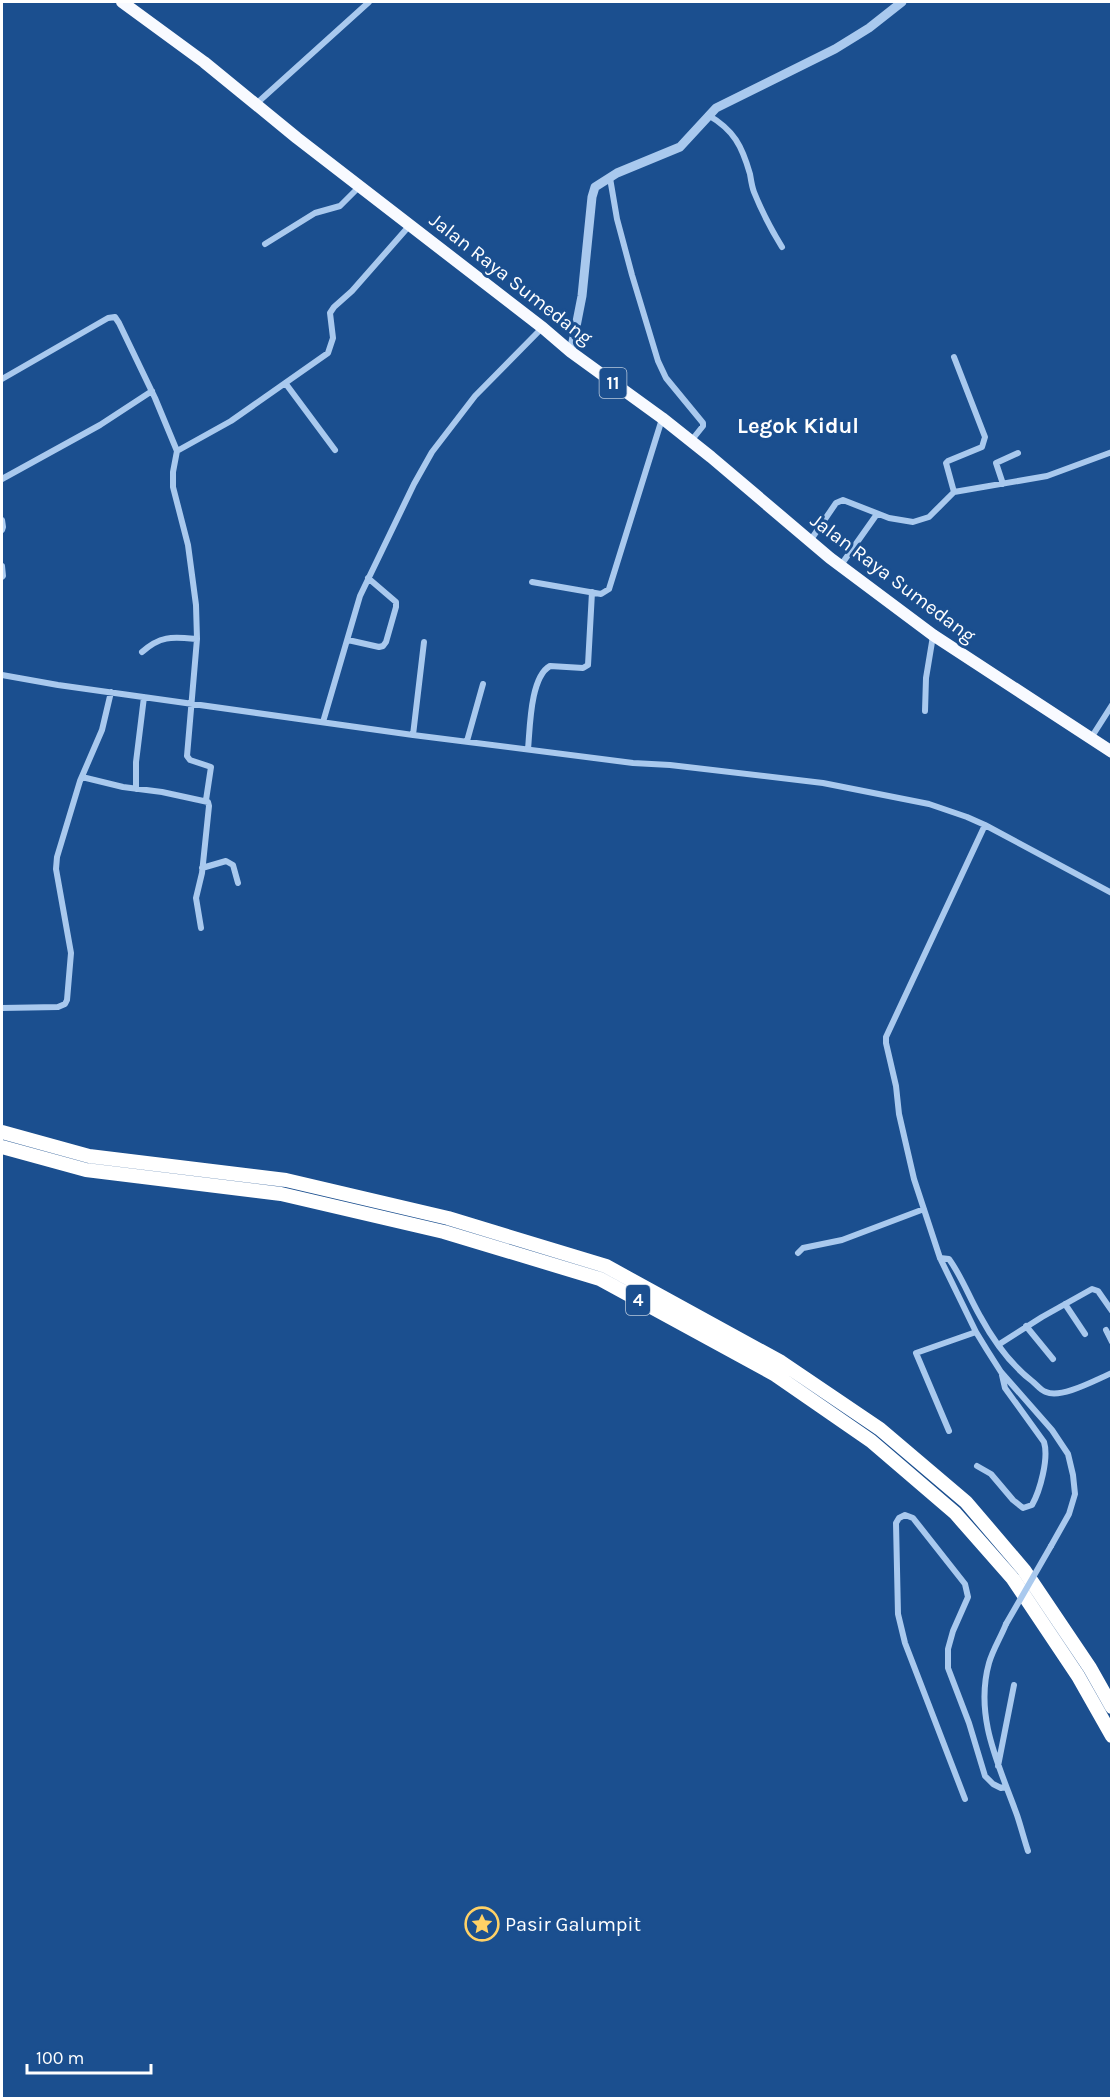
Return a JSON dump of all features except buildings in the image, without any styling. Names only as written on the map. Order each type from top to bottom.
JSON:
[{"type":"highway","name":"Jalan Raya Sumedang","points":[[122,2],[204,62],[571,352],[662,418],[841,566],[933,635],[1112,752]]},
{"type":"highway","name":"4","points":[[2,1132],[89,1156],[286,1180],[448,1218],[606,1266],[781,1362],[880,1429],[966,1502],[1024,1570],[1090,1668],[1112,1707]]},
{"type":"highway","name":"4","points":[[2,1147],[86,1170],[281,1194],[444,1232],[600,1279],[774,1374],[871,1441],[955,1513],[1013,1579],[1078,1676],[1112,1736]]},
{"type":"street","points":[[255,104],[369,2]]},
{"type":"street","points":[[571,352],[582,296],[592,191],[609,177],[680,147],[708,115],[728,102],[835,49],[869,28],[902,2]]},
{"type":"street","points":[[708,115],[724,124],[738,142],[768,225],[782,246]]},
{"type":"street","points":[[609,177],[617,219],[658,361],[666,378],[703,423],[691,441]]},
{"type":"street","points":[[265,244],[315,213],[340,206],[360,186]]},
{"type":"street","points":[[177,451],[231,421],[328,353],[333,338],[330,314],[334,307],[352,291],[411,225]]},
{"type":"street","points":[[2,379],[108,318],[114,317],[152,391],[177,451],[173,487],[188,545],[196,605],[197,639],[187,756],[188,759],[211,766],[206,800],[209,806],[202,868],[196,898],[201,928]]},
{"type":"street","points":[[323,722],[360,596],[432,452],[475,396],[543,328]]},
{"type":"street","points":[[954,357],[985,437],[982,447],[946,463],[954,492]]},
{"type":"street","points":[[286,384],[335,450]]},
{"type":"street","points":[[2,479],[100,425],[152,391]]},
{"type":"street","points":[[532,582],[601,594],[609,589],[662,418]]},
{"type":"street","points":[[810,542],[839,501],[903,522],[922,520],[936,511],[954,492],[1047,476],[1112,452]]},
{"type":"street","points":[[1003,484],[996,463],[1018,453]]},
{"type":"street","points":[[841,566],[877,514]]},
{"type":"street","points":[[2,520],[2,530]]},
{"type":"street","points":[[2,566],[2,577]]},
{"type":"street","points":[[348,640],[379,647],[386,642],[396,602],[368,578]]},
{"type":"street","points":[[528,749],[532,708],[541,673],[549,666],[583,668],[588,665],[592,592]]},
{"type":"street","points":[[925,711],[926,678],[933,635]]},
{"type":"street","points":[[142,652],[160,639],[197,639]]},
{"type":"street","points":[[413,735],[424,642]]},
{"type":"street","points":[[2,675],[144,698],[413,735],[633,763],[670,765],[823,783],[929,804],[967,817],[1112,893]]},
{"type":"street","points":[[467,741],[483,684]]},
{"type":"street","points":[[2,1008],[58,1007],[65,1004],[67,1000],[71,953],[56,869],[57,857],[67,818],[102,730],[111,692]]},
{"type":"street","points":[[136,789],[136,762],[144,698]]},
{"type":"street","points":[[1091,739],[1112,705]]},
{"type":"street","points":[[82,777],[136,789],[206,800]]},
{"type":"street","points":[[985,825],[886,1037],[901,1125],[914,1179],[940,1257],[976,1332],[1001,1372],[1052,1430],[1068,1454],[1073,1475],[1075,1494],[1069,1514],[1006,1624],[989,1660],[984,1686],[983,1708],[987,1732],[1005,1786],[1018,1816],[1028,1851]]},
{"type":"street","points":[[202,868],[226,861],[233,865],[238,883]]},
{"type":"street","points":[[798,1253],[803,1248],[842,1240],[924,1209]]},
{"type":"street","points":[[940,1257],[949,1259],[998,1345],[1022,1373],[1046,1392],[1058,1393],[1077,1388],[1112,1373]]},
{"type":"street","points":[[998,1345],[1026,1326],[1092,1289],[1098,1291],[1112,1311]]},
{"type":"street","points":[[1065,1304],[1085,1334]]},
{"type":"street","points":[[1026,1326],[1053,1359]]},
{"type":"street","points":[[1106,1330],[1112,1342]]},
{"type":"street","points":[[949,1431],[916,1353],[976,1332]]},
{"type":"street","points":[[976,1466],[992,1474],[1023,1508],[1032,1505],[1038,1495],[1047,1450],[1044,1442],[1005,1388],[1001,1372]]},
{"type":"street","points":[[965,1799],[905,1643],[898,1614],[896,1523],[905,1515],[913,1518],[965,1584],[968,1598],[953,1631],[948,1649],[948,1668],[969,1723],[985,1776],[1001,1788],[1005,1786]]},
{"type":"street","points":[[998,1766],[1014,1686]]},
{"type":"place","name":"Pasir Galumpit","points":[[482,1924]]},
{"type":"district","name":"Legok Kidul","points":[[798,426]]}]
